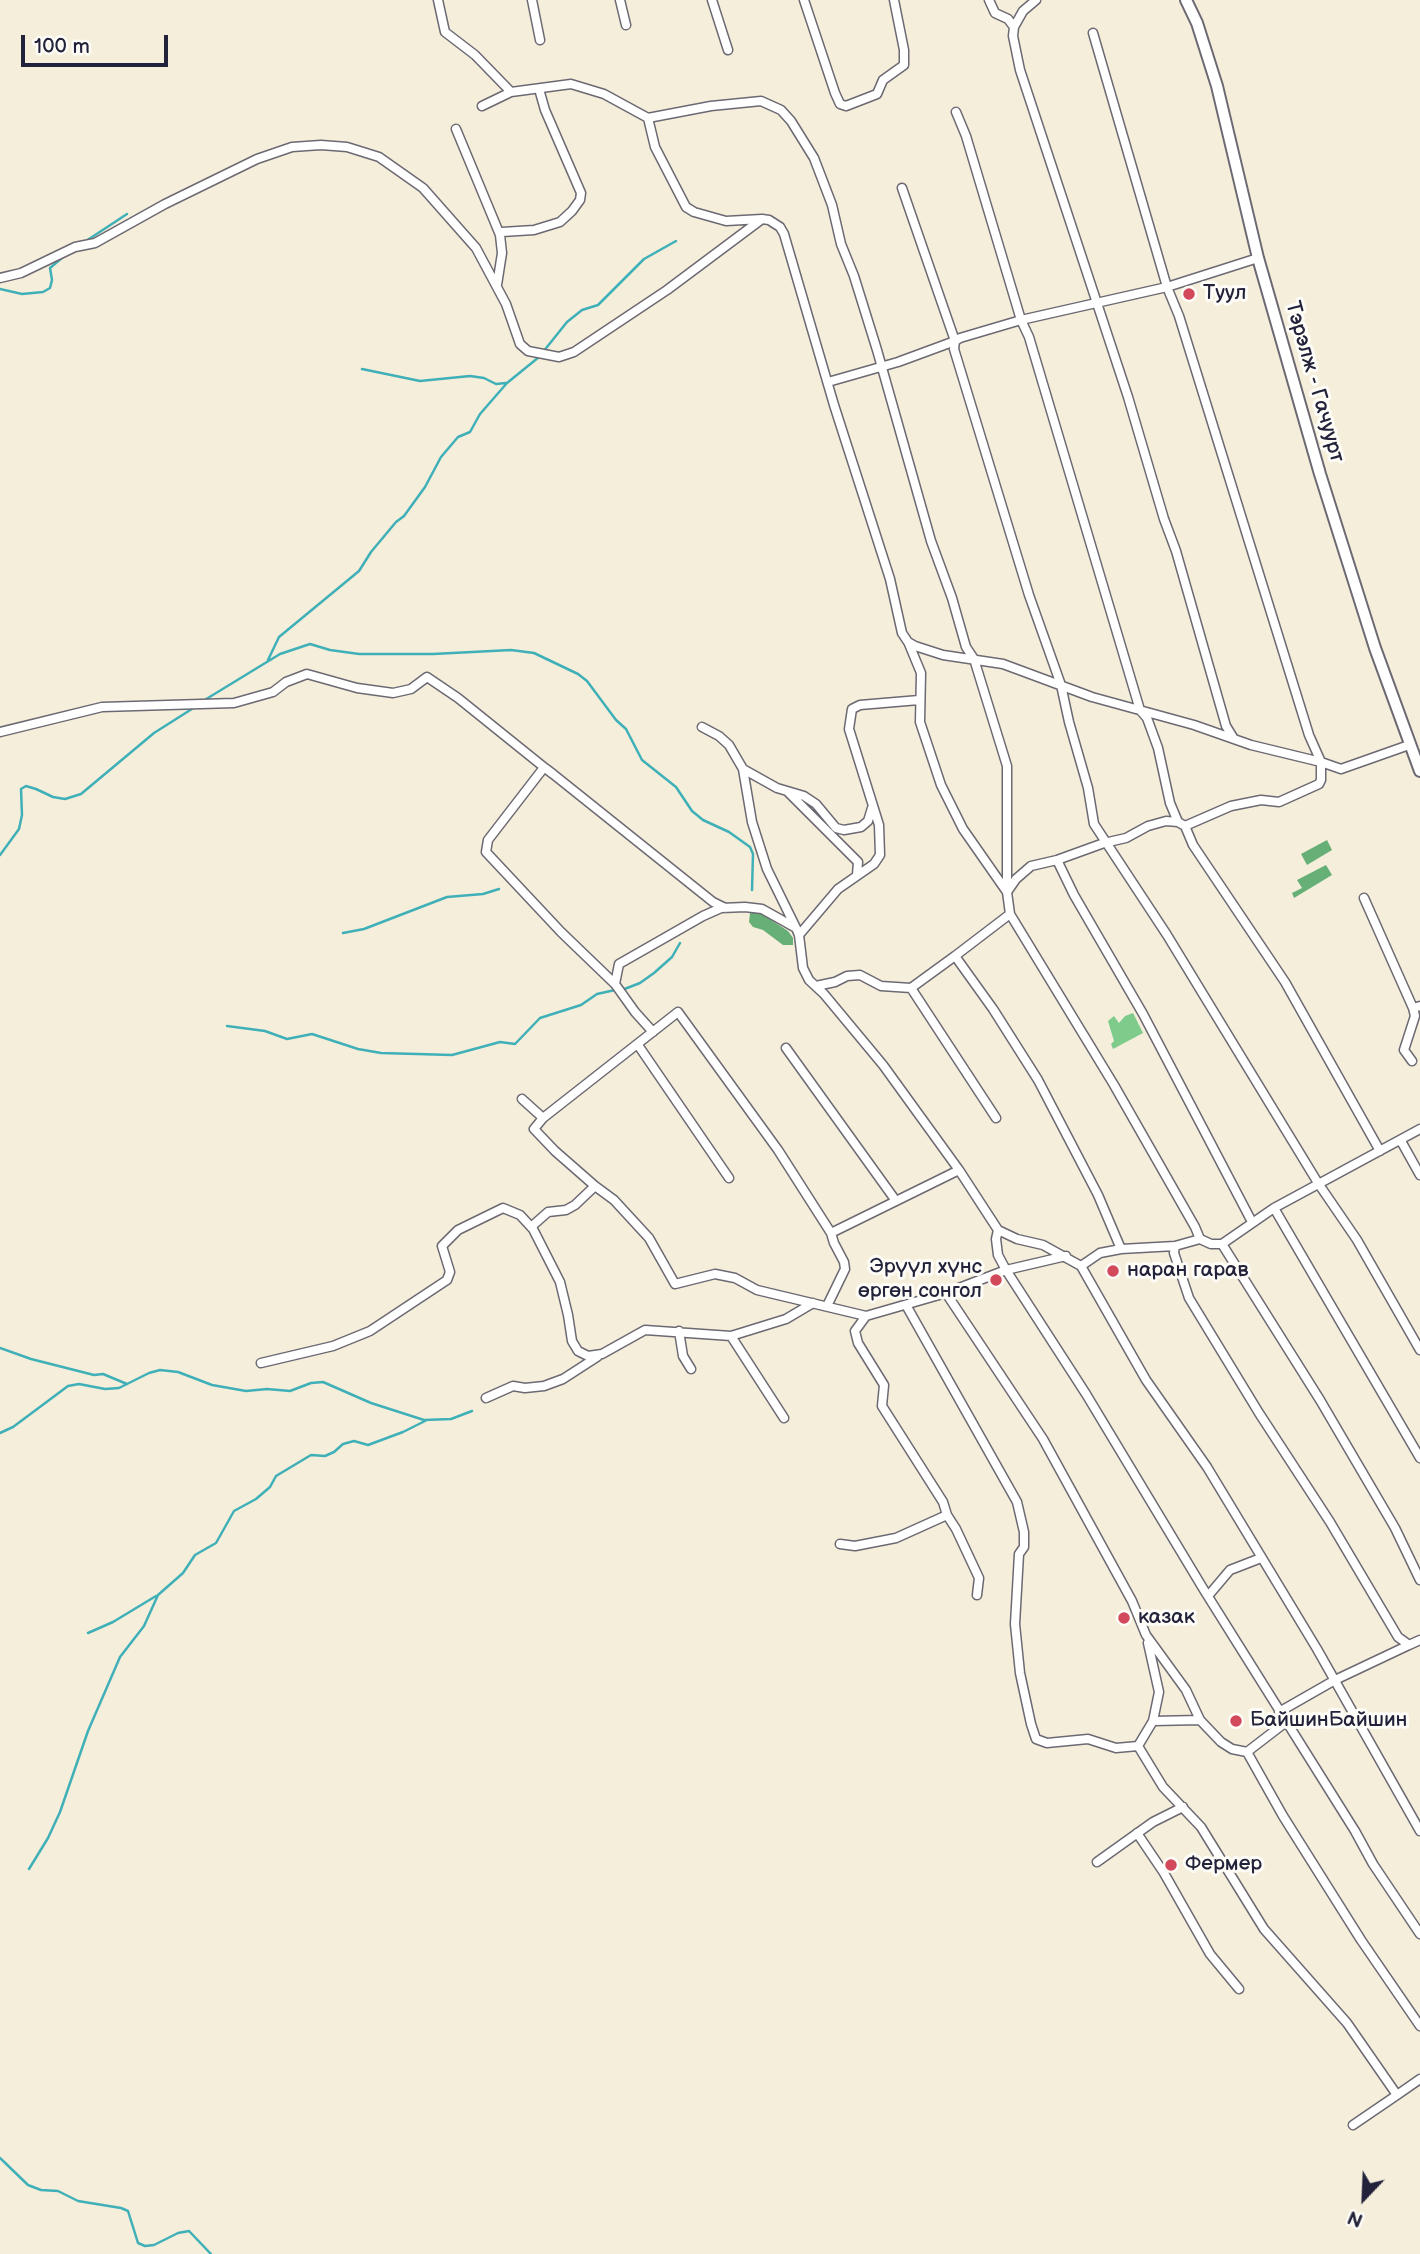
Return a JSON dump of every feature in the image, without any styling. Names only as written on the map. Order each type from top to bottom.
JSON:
[{"type":"main road","name":"Тэрэлж - Гачуурт","points":[[1186,0],[1197,23],[1217,86],[1258,258],[1324,486],[1375,648],[1420,771]]},
{"type":"street","points":[[438,0],[445,32],[475,55],[511,92]]},
{"type":"street","points":[[532,0],[540,40]]},
{"type":"street","points":[[621,0],[626,25]]},
{"type":"street","points":[[712,0],[728,50]]},
{"type":"street","points":[[804,0],[835,93],[840,104],[846,106],[877,94],[883,80],[904,65],[904,51],[894,0]]},
{"type":"street","points":[[989,0],[995,13],[1008,19],[1014,27]]},
{"type":"street","points":[[1036,0],[1023,11],[1014,27],[1013,36],[1020,70],[1176,551],[1226,726],[1234,739]]},
{"type":"street","points":[[1007,892],[1016,879],[1031,866],[1126,838],[1147,826],[1166,821],[1181,824],[1231,806],[1261,800],[1279,802],[1320,784],[1321,762],[1309,735],[1179,316],[1167,287],[1093,33]]},
{"type":"street","points":[[482,106],[511,92],[571,84],[604,94],[648,118],[710,106],[761,102],[781,110],[814,158],[854,276],[931,541],[966,647],[974,659],[1007,766],[1007,892],[1010,914],[1121,1097],[1200,1239]]},
{"type":"street","points":[[500,235],[502,232],[534,230],[560,222],[580,200],[581,193],[545,110],[539,89]]},
{"type":"street","points":[[956,112],[966,136],[1021,320],[1029,337],[1140,710],[1147,718],[1158,748],[1170,803],[1193,845],[1285,982],[1380,1152]]},
{"type":"street","points":[[648,118],[655,147],[685,207],[726,221],[769,220],[780,227],[784,234],[790,261],[890,579],[902,633],[920,673],[920,722],[941,785],[963,829],[1007,892]]},
{"type":"street","points":[[456,129],[500,235],[502,253],[497,285]]},
{"type":"street","points":[[0,278],[21,273],[75,247],[94,243],[165,204],[257,159],[292,147],[347,147],[379,158],[423,188],[476,248],[497,285],[520,344],[527,351],[559,357],[574,352],[667,290],[762,219]]},
{"type":"street","points":[[902,188],[955,341],[954,349],[1000,502],[1061,685],[1088,788],[1094,824],[1174,946],[1318,1183],[1357,1240],[1420,1350]]},
{"type":"street","points":[[828,382],[930,352],[1021,320],[1167,287],[1258,258]]},
{"type":"street","points":[[908,642],[943,655],[1003,664],[1092,697],[1341,769],[1409,745]]},
{"type":"street","points":[[0,732],[102,706],[196,706],[234,703],[273,692],[286,682],[307,674],[358,688],[393,693],[411,689],[427,677],[458,698],[713,902],[726,908]]},
{"type":"street","points":[[798,931],[838,889],[874,864],[880,855],[878,825],[849,729],[852,709],[860,705],[919,700]]},
{"type":"street","points":[[702,727],[729,745],[743,769],[752,822],[767,869],[798,931],[803,968],[809,980],[883,1065],[998,1230],[1017,1239],[1043,1245],[1081,1266],[1146,1380],[1207,1467],[1335,1679],[1420,1831]]},
{"type":"street","points":[[545,768],[488,840],[486,852],[552,923],[615,984],[653,1032]]},
{"type":"street","points":[[743,769],[759,780],[804,796],[816,804],[836,828],[844,830],[861,827],[873,808]]},
{"type":"street","points":[[788,792],[858,862],[857,875]]},
{"type":"street","points":[[1056,860],[1143,1014],[1252,1222]]},
{"type":"street","points":[[1364,898],[1416,1007],[1404,1050],[1412,1061]]},
{"type":"street","points":[[615,984],[619,964],[703,916],[726,908],[762,909],[798,931]]},
{"type":"street","points":[[816,986],[859,975],[881,986],[911,988],[1010,914]]},
{"type":"street","points":[[955,956],[993,1009],[1049,1101],[1098,1195],[1121,1249]]},
{"type":"street","points":[[911,988],[996,1118]]},
{"type":"street","points":[[827,1306],[845,1269],[845,1262],[831,1233],[778,1150],[678,1012],[543,1118],[534,1129],[555,1151],[614,1200],[649,1237],[675,1284],[715,1274],[734,1278],[757,1290],[866,1316],[946,1293],[1006,1270],[1066,1256]]},
{"type":"street","points":[[638,1045],[729,1178]]},
{"type":"street","points":[[786,1048],[896,1201]]},
{"type":"street","points":[[522,1099],[543,1118]]},
{"type":"street","points":[[1081,1266],[1100,1253],[1121,1249],[1175,1245],[1200,1239],[1211,1244],[1222,1244],[1274,1208],[1420,1129]]},
{"type":"street","points":[[1401,1141],[1420,1175]]},
{"type":"street","points":[[831,1233],[958,1170]]},
{"type":"street","points":[[531,1227],[548,1212],[566,1210],[575,1205],[595,1186]]},
{"type":"street","points":[[261,1363],[332,1346],[370,1331],[447,1280],[450,1272],[442,1246],[458,1230],[503,1208],[520,1215],[531,1227],[560,1282],[572,1341],[578,1351],[588,1356],[602,1354]]},
{"type":"street","points":[[1274,1208],[1420,1458]]},
{"type":"street","points":[[998,1230],[998,1255],[1006,1270],[1086,1394],[1373,1864],[1420,1934]]},
{"type":"street","points":[[1222,1244],[1321,1400],[1395,1528],[1420,1580]]},
{"type":"street","points":[[1175,1245],[1174,1253],[1189,1298],[1330,1522],[1398,1637],[1409,1646]]},
{"type":"street","points":[[946,1293],[1043,1439],[1132,1601],[1146,1635],[1159,1692],[1153,1721],[1138,1746]]},
{"type":"street","points":[[486,1398],[513,1386],[544,1386],[563,1379],[645,1330],[731,1336],[786,1319],[813,1303]]},
{"type":"street","points":[[906,1305],[1017,1502],[1024,1532],[1024,1547],[1019,1554],[1015,1624],[1020,1673],[1036,1738],[1047,1743],[1088,1739],[1116,1748],[1138,1746]]},
{"type":"street","points":[[866,1316],[855,1331],[858,1343],[884,1385],[882,1406],[943,1502],[979,1578],[976,1595]]},
{"type":"street","points":[[679,1331],[683,1356],[691,1369]]},
{"type":"street","points":[[731,1336],[784,1418]]},
{"type":"street","points":[[840,1544],[855,1546],[897,1538],[947,1515]]},
{"type":"street","points":[[1208,1597],[1230,1570],[1261,1558]]},
{"type":"street","points":[[1146,1635],[1186,1690],[1200,1720],[1221,1742],[1232,1749],[1247,1752],[1286,1722]]},
{"type":"street","points":[[1279,1712],[1335,1679],[1420,1640]]},
{"type":"street","points":[[1153,1721],[1200,1720]]},
{"type":"street","points":[[1138,1746],[1163,1787],[1201,1827],[1264,1929],[1347,2023],[1397,2095]]},
{"type":"street","points":[[1247,1752],[1283,1816],[1361,1940],[1420,2026]]},
{"type":"street","points":[[1097,1862],[1153,1822],[1183,1807]]},
{"type":"street","points":[[1137,1833],[1164,1873],[1210,1954],[1239,1989]]},
{"type":"street","points":[[1353,2125],[1420,2079]]},
{"type":"green space","points":[[1327,840],[1332,850],[1307,865],[1301,854]]},
{"type":"green space","points":[[1326,865],[1332,875],[1294,898],[1292,893],[1302,888],[1297,880]]},
{"type":"green space","points":[[759,909],[788,931],[793,938],[793,945],[783,945],[763,930],[753,927],[749,922],[750,913]]},
{"type":"green space","points":[[1133,1013],[1143,1033],[1113,1049],[1111,1044],[1114,1041],[1108,1021],[1114,1016],[1119,1023],[1125,1016]]},
{"type":"waterway","points":[[86,241],[127,214]]},
{"type":"waterway","points":[[543,352],[567,322],[582,310],[598,305],[644,259],[676,241]]},
{"type":"waterway","points":[[0,289],[22,294],[43,292],[50,288],[50,268],[63,257]]},
{"type":"waterway","points":[[268,660],[279,637],[359,571],[371,552],[404,516],[425,487],[441,457],[458,437],[470,432],[480,414],[507,383],[539,357]]},
{"type":"waterway","points":[[362,369],[420,381],[470,376],[484,378],[496,384],[506,383]]},
{"type":"waterway","points":[[203,701],[280,654],[310,644],[359,654],[511,650],[534,653],[587,681],[626,729],[642,760],[676,787],[692,811],[750,847],[753,854],[752,890]]},
{"type":"waterway","points":[[0,855],[19,829],[22,815],[21,789],[26,786],[65,799],[81,794],[154,733],[195,707]]},
{"type":"waterway","points":[[343,933],[364,929],[447,897],[483,894],[499,889]]},
{"type":"waterway","points":[[622,990],[640,983],[654,973],[672,957],[680,943]]},
{"type":"waterway","points":[[227,1026],[265,1031],[287,1039],[312,1034],[358,1049],[381,1053],[452,1055],[500,1042],[515,1044],[540,1018],[581,1005],[597,994],[615,990]]},
{"type":"waterway","points":[[0,1348],[94,1375],[103,1374],[127,1384]]},
{"type":"waterway","points":[[0,1433],[13,1427],[68,1386],[79,1384],[105,1389],[119,1388],[160,1370],[178,1372],[212,1385],[246,1391],[290,1391],[311,1383],[323,1382],[371,1403],[424,1420],[451,1419],[472,1411]]},
{"type":"waterway","points":[[29,1869],[60,1812],[88,1731],[120,1657],[144,1626],[158,1595],[183,1573],[195,1555],[216,1543],[234,1511],[256,1499],[270,1487],[276,1476],[311,1455],[325,1456],[343,1444],[354,1441],[368,1445],[427,1420]]},
{"type":"waterway","points":[[88,1633],[113,1622],[156,1596]]},
{"type":"waterway","points":[[0,2158],[28,2185],[41,2190],[58,2191],[78,2201],[128,2211],[138,2243],[145,2246],[154,2245],[178,2233],[189,2231],[211,2254]]},
{"type":"place","name":"Туул","points":[[1189,294]]},
{"type":"place","name":"наран гарав","points":[[1113,1271]]},
{"type":"place","name":"Эрүүл хүнс өргөн сонгол","points":[[996,1280]]},
{"type":"place","name":"казак","points":[[1124,1618]]},
{"type":"place","name":"БайшинБайшин","points":[[1236,1721]]},
{"type":"place","name":"Фермер","points":[[1171,1865]]}]
